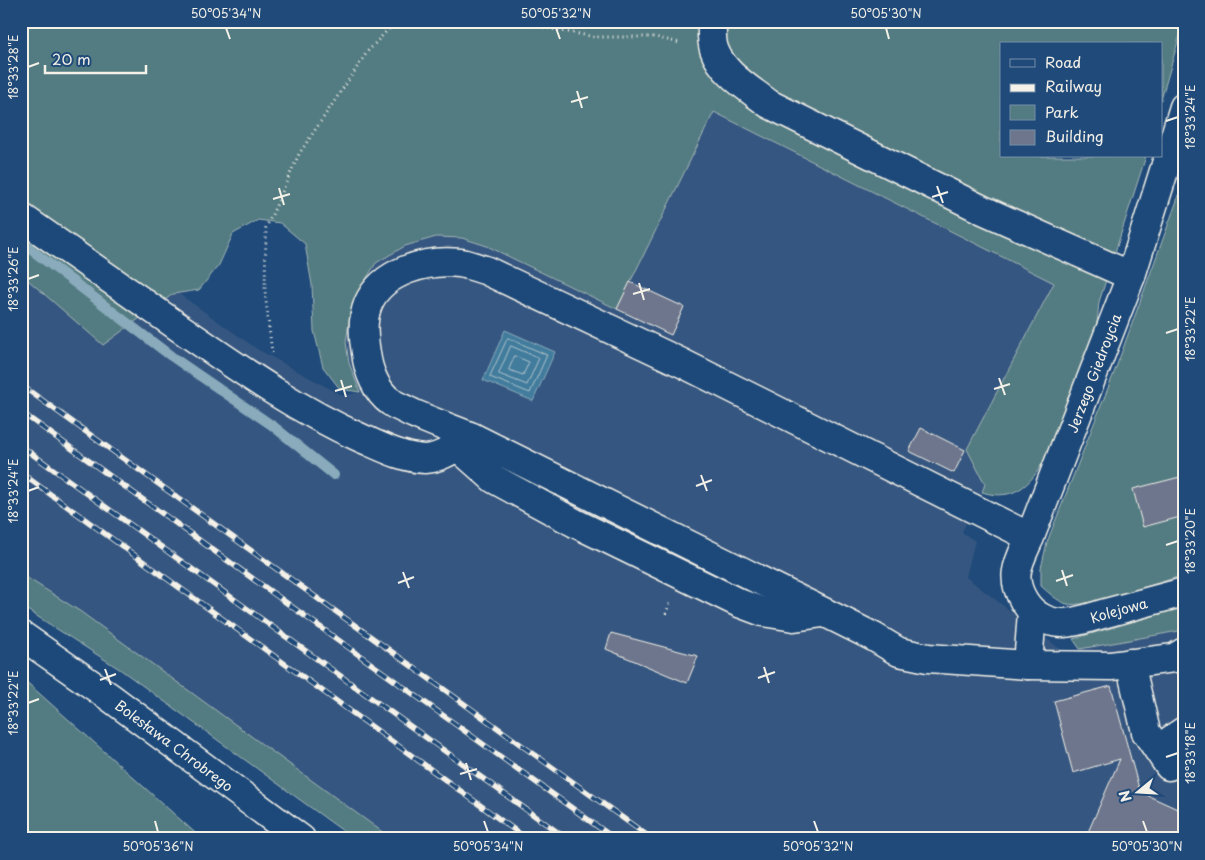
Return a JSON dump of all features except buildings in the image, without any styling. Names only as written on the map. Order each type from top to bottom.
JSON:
[{"type":"street","points":[[712,21],[712,41],[715,51],[725,67],[740,82],[769,104],[983,210],[1130,276]]},
{"type":"street","name":"Jerzego Giedroycia","points":[[1042,617],[1021,595],[1016,576],[1017,566],[1030,537],[1130,276],[1184,107]]},
{"type":"street","points":[[21,217],[238,368],[285,399],[334,426],[396,454],[411,458],[428,459],[465,442]]},
{"type":"street","points":[[1030,537],[682,363],[493,273],[460,263],[437,262],[410,268],[393,276],[378,289],[369,303],[364,319],[364,341],[367,362],[376,385],[390,402],[424,418],[465,442],[581,490],[874,637],[899,652],[928,658],[1028,665],[1111,666],[1174,658],[1184,652]]},
{"type":"street","name":"Kolejowa","points":[[1042,617],[1072,622],[1184,592]]},
{"type":"street","points":[[1028,665],[1042,617]]},
{"type":"street","name":"Bolesława Chrobrego","points":[[21,635],[111,698],[301,839]]},
{"type":"street","points":[[1130,663],[1146,732],[1163,758],[1184,731]]},
{"type":"path","points":[[285,399],[272,356],[265,292],[266,228],[299,154],[368,51],[396,21]]},
{"type":"path","points":[[509,21],[595,37],[655,37],[715,51]]},
{"type":"shaded area","points":[[714,112],[1054,283],[967,449],[985,484],[962,532],[975,541],[966,577],[1064,652],[1184,630],[1184,839],[392,839],[81,612],[21,574],[21,182],[257,349],[343,396],[360,392],[349,363],[346,342],[356,295],[376,263],[405,246],[436,237],[462,238],[487,246],[617,309]]},
{"type":"green space","points":[[21,21],[1184,21],[1162,97],[1162,42],[1000,42],[1000,158],[1145,158],[1099,302],[1097,323],[1048,452],[1037,472],[1023,487],[1005,494],[994,495],[982,492],[985,484],[967,449],[1054,283],[714,112],[617,309],[487,246],[462,238],[436,237],[405,246],[376,263],[356,295],[346,342],[349,363],[360,392],[340,389],[323,367],[314,331],[312,285],[305,244],[280,223],[258,220],[233,234],[219,265],[199,290],[173,294],[103,345],[21,274]]},
{"type":"green space","points":[[1184,175],[1184,575],[1105,599],[1075,604],[1063,603],[1041,586],[1041,568],[1047,542],[1114,373],[1179,195]]},
{"type":"green space","points":[[21,574],[81,612],[392,839],[354,839],[121,670],[21,606]]},
{"type":"green space","points":[[1184,607],[1184,630],[1080,649],[1073,639]]},
{"type":"green space","points":[[21,677],[202,839],[21,839]]},
{"type":"water","points":[[505,330],[555,352],[533,401],[483,380]]},
{"type":"waterway","points":[[21,242],[171,356],[273,426],[334,475]]},
{"type":"railway","points":[[21,385],[652,839]]},
{"type":"railway","points":[[21,412],[615,839]]},
{"type":"railway","points":[[21,446],[567,839]]},
{"type":"railway","points":[[21,473],[527,839]]}]
